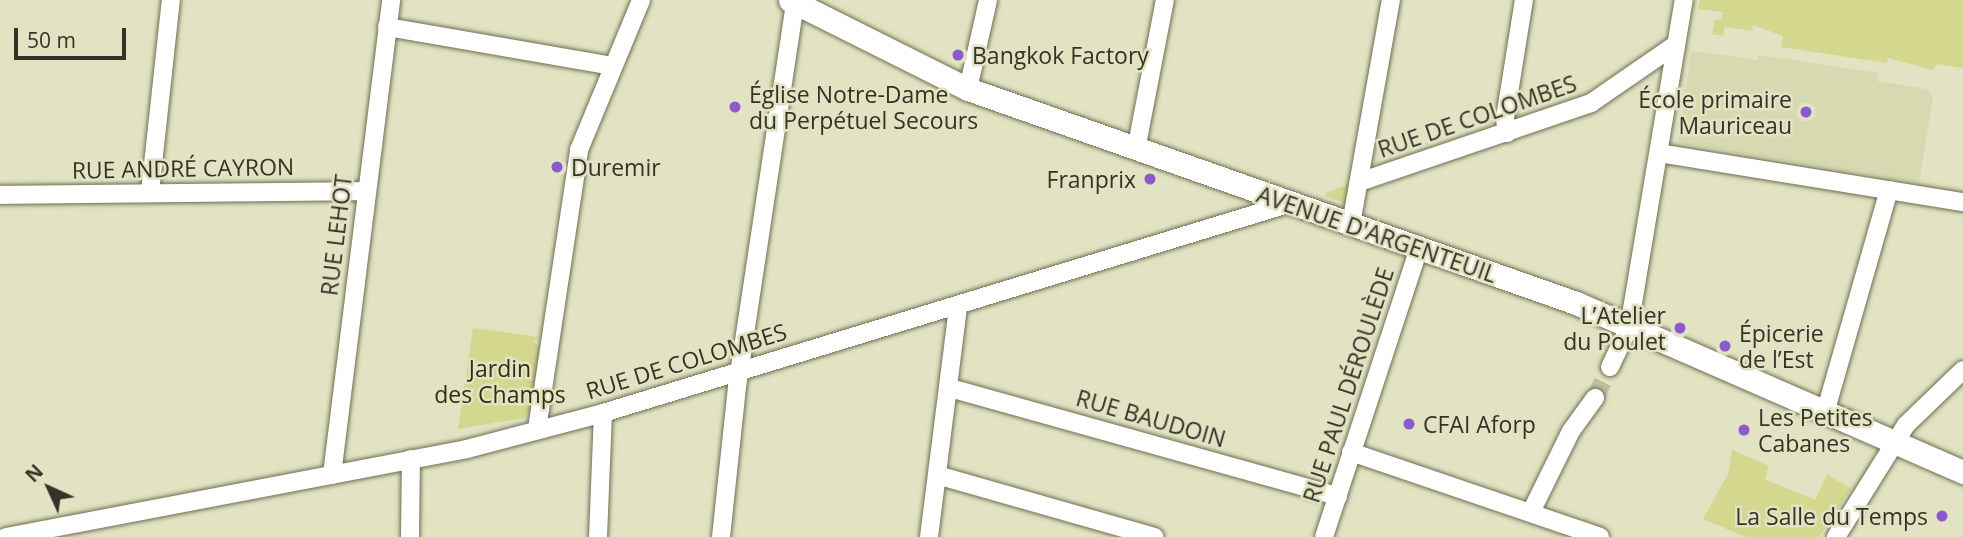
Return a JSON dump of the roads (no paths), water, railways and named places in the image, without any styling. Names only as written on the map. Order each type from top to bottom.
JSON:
[{"type":"main road","name":"AVENUE D'ARGENTEUIL","points":[[793,1],[968,89],[1566,300],[1963,472]]},
{"type":"street","points":[[150,192],[171,0]]},
{"type":"street","name":"RUE LEHOT","points":[[332,475],[391,0]]},
{"type":"street","points":[[537,429],[579,150],[641,0]]},
{"type":"street","points":[[968,89],[988,0]]},
{"type":"street","points":[[1136,150],[1165,0]]},
{"type":"street","points":[[1351,224],[1362,181],[1391,0]]},
{"type":"street","points":[[1507,133],[1505,118],[1524,0]]},
{"type":"street","points":[[1610,367],[1629,327],[1684,0]]},
{"type":"street","points":[[721,537],[741,369],[793,1]]},
{"type":"street","points":[[387,27],[612,66]]},
{"type":"street","name":"RUE DE COLOMBES","points":[[1362,181],[1591,103],[1675,45]]},
{"type":"street","points":[[1659,153],[1963,202]]},
{"type":"street","points":[[1825,413],[1889,190]]},
{"type":"street","name":"RUE ANDRÉ CAYRON","points":[[0,195],[366,191]]},
{"type":"street","name":"RUE DE COLOMBES","points":[[6,537],[411,459],[603,413],[1288,204]]},
{"type":"street","name":"RUE PAUL DÉROULÈDE","points":[[1324,537],[1419,248]]},
{"type":"street","points":[[929,537],[950,388],[958,306]]},
{"type":"street","points":[[1836,537],[1906,425],[1963,370]]},
{"type":"street","name":"RUE BAUDOIN","points":[[950,388],[1338,496]]},
{"type":"street","points":[[1531,513],[1571,431],[1595,398]]},
{"type":"street","points":[[598,537],[603,413]]},
{"type":"street","points":[[1350,452],[1600,537]]},
{"type":"street","points":[[411,459],[411,537]]},
{"type":"street","points":[[937,475],[1154,537]]},
{"type":"tunnel","points":[[1595,398],[1610,367]]},
{"type":"place","name":"Bangkok Factory","points":[[958,55]]},
{"type":"place","name":"Église Notre-Dame du Perpétuel Secours","points":[[735,107]]},
{"type":"place","name":"École primaire Mauriceau","points":[[1806,112]]},
{"type":"place","name":"Duremir","points":[[557,167]]},
{"type":"place","name":"Franprix","points":[[1150,179]]},
{"type":"place","name":"L’Atelier du Poulet","points":[[1680,328]]},
{"type":"place","name":"Épicerie de l’Est","points":[[1725,346]]},
{"type":"place","name":"CFAI Aforp","points":[[1409,424]]},
{"type":"place","name":"Les Petites Cabanes","points":[[1744,430]]},
{"type":"place","name":"La Salle du Temps","points":[[1942,516]]},
{"type":"park label","name":"Jardin des Champs","points":[[500,381]]}]
